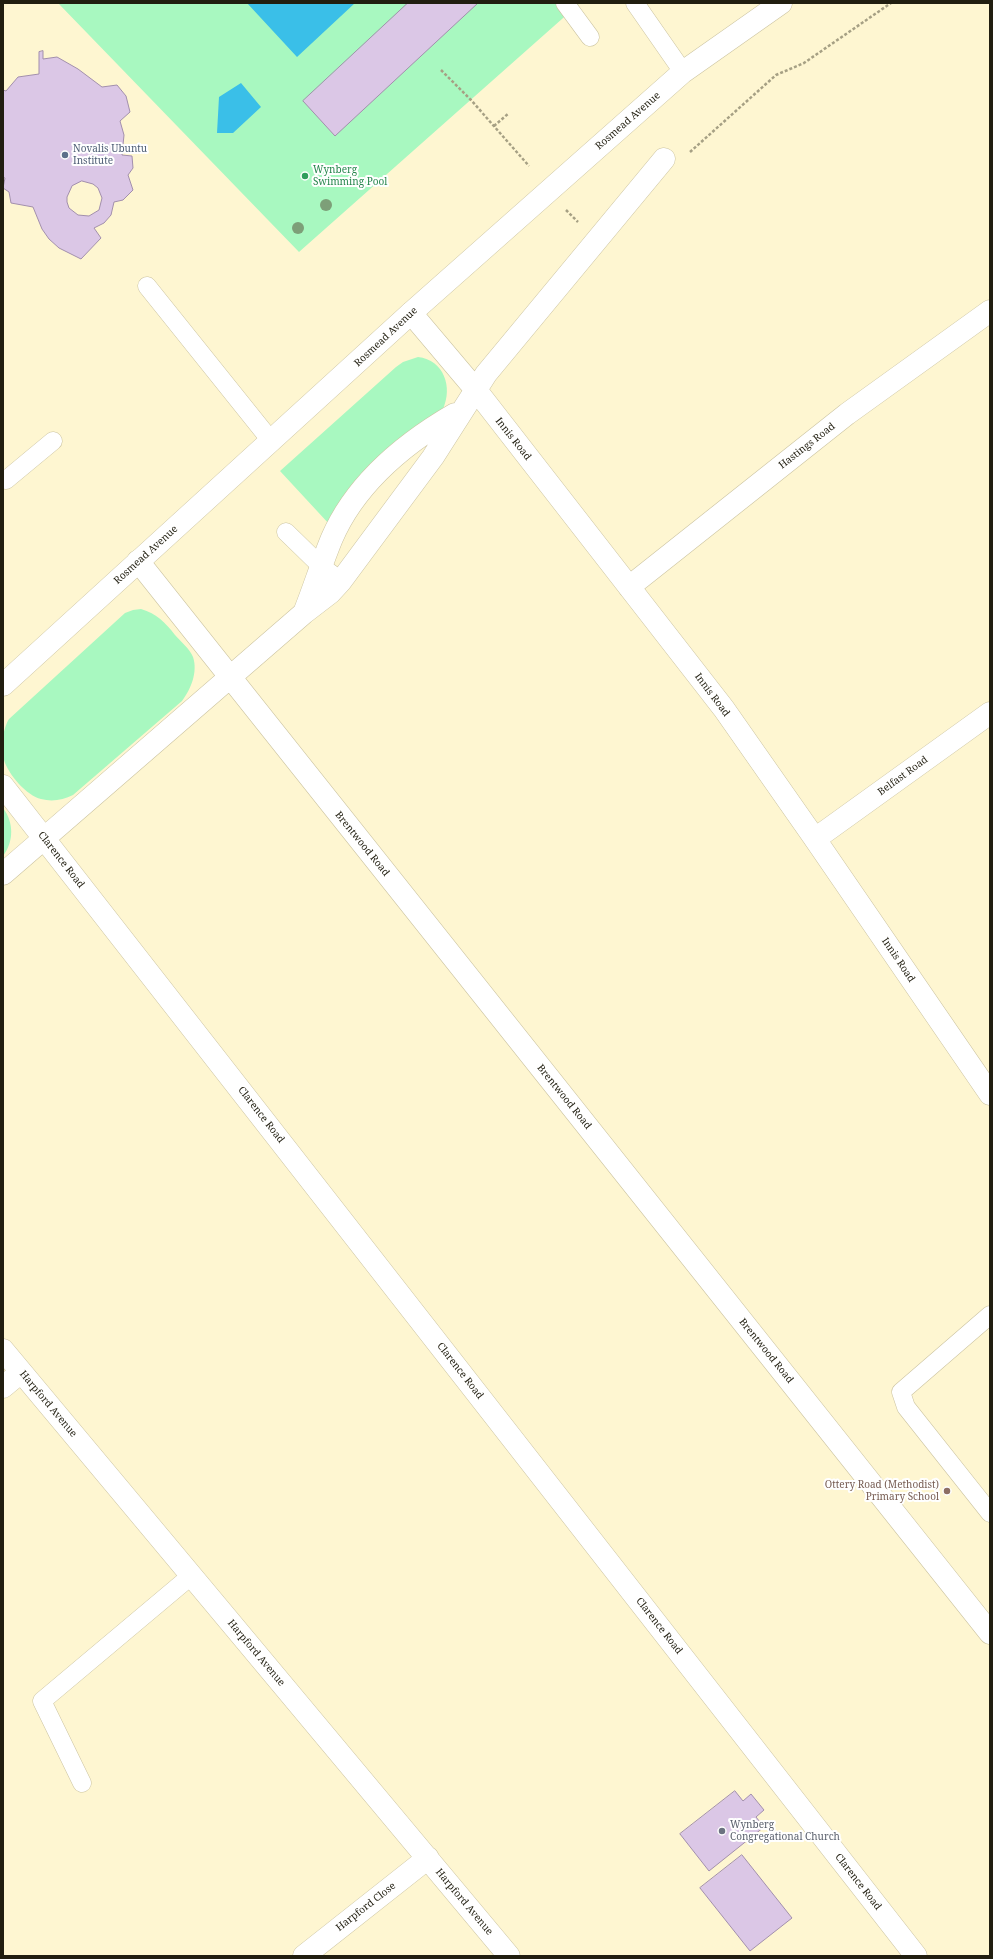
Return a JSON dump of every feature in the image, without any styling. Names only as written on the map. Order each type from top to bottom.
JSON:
[{"type":"street","name":"Rosmead Avenue","points":[[3,685],[272,442],[411,313],[683,72],[781,3]]},
{"type":"street","points":[[3,874],[304,613],[330,593],[341,581],[433,458],[486,374],[675,158]]},
{"type":"street","name":"Hastings Road","points":[[629,587],[848,414],[990,311]]},
{"type":"street","name":"Innis Road","points":[[411,313],[476,390],[724,709],[990,1094]]},
{"type":"street","points":[[304,613],[333,537],[348,509],[370,481],[390,459],[464,410]]},
{"type":"street","name":"Brentwood Road","points":[[138,562],[990,1632]]},
{"type":"street","name":"Belfast Road","points":[[815,839],[990,713]]},
{"type":"street","name":"Clarence Road","points":[[3,786],[916,1956]]},
{"type":"street","name":"Harpford Avenue","points":[[3,1350],[509,1956]]},
{"type":"street","points":[[3,1387],[21,1372]]},
{"type":"street","name":"Harpford Close","points":[[304,1956],[428,1858]]},
{"type":"lane","points":[[565,3],[590,37]]},
{"type":"lane","points":[[635,3],[683,72]]},
{"type":"lane","points":[[147,286],[272,442]]},
{"type":"lane","points":[[4,480],[53,441]]},
{"type":"lane","points":[[286,532],[322,567],[341,581]]},
{"type":"lane","points":[[990,1315],[901,1392],[906,1407],[990,1513]]},
{"type":"lane","points":[[82,1783],[42,1701],[192,1576]]},
{"type":"path","points":[[675,158],[776,75],[804,63],[891,3]]},
{"type":"path","points":[[441,70],[494,126],[529,166]]},
{"type":"path","points":[[494,126],[509,113]]},
{"type":"green space","name":"Wynberg Swimming Pool","points":[[58,3],[580,3],[299,252]]},
{"type":"green space","points":[[418,357],[427,359],[434,363],[444,376],[447,392],[443,409],[330,525],[280,471],[396,367],[403,362]]},
{"type":"green space","points":[[141,609],[152,613],[164,622],[192,654],[195,669],[193,680],[182,701],[73,795],[61,799],[45,800],[30,794],[14,778],[4,760],[2,750],[3,739],[5,728],[9,719],[125,613]]},
{"type":"green space","points":[[3,808],[7,814],[11,826],[11,838],[7,850],[3,856]]},
{"type":"water","points":[[247,3],[355,3],[297,57]]},
{"type":"water","points":[[241,83],[261,107],[233,133],[217,133],[219,97]]},
{"type":"building","points":[[408,3],[478,3],[335,136],[303,101]]},
{"type":"building","name":"Novalis Ubuntu Institute","points":[[43,51],[43,59],[57,57],[78,69],[102,87],[117,85],[126,96],[130,112],[120,121],[124,135],[122,155],[132,156],[133,168],[128,175],[133,190],[123,200],[114,202],[111,215],[104,223],[94,228],[101,238],[81,259],[59,248],[49,239],[42,229],[33,207],[11,203],[9,192],[3,188],[5,178],[3,177],[3,90],[6,91],[18,77],[39,74],[39,52]],"holes":[[[82,181],[93,184],[98,188],[102,198],[99,210],[89,216],[78,215],[69,208],[67,202],[67,197],[72,186]]]},
{"type":"building","name":"Wynberg Congregational Church","points":[[735,1791],[743,1801],[751,1794],[764,1810],[756,1817],[764,1827],[709,1871],[680,1834]]},
{"type":"building","points":[[742,1855],[792,1918],[750,1951],[700,1888]]},
{"type":"place","name":"Novalis Ubuntu Institute","points":[[65,155]]},
{"type":"place","name":"Wynberg Swimming Pool","points":[[305,176]]},
{"type":"place","name":"Ottery Road (Methodist) Primary School","points":[[947,1491]]},
{"type":"place","name":"Wynberg Congregational Church","points":[[722,1831]]}]
